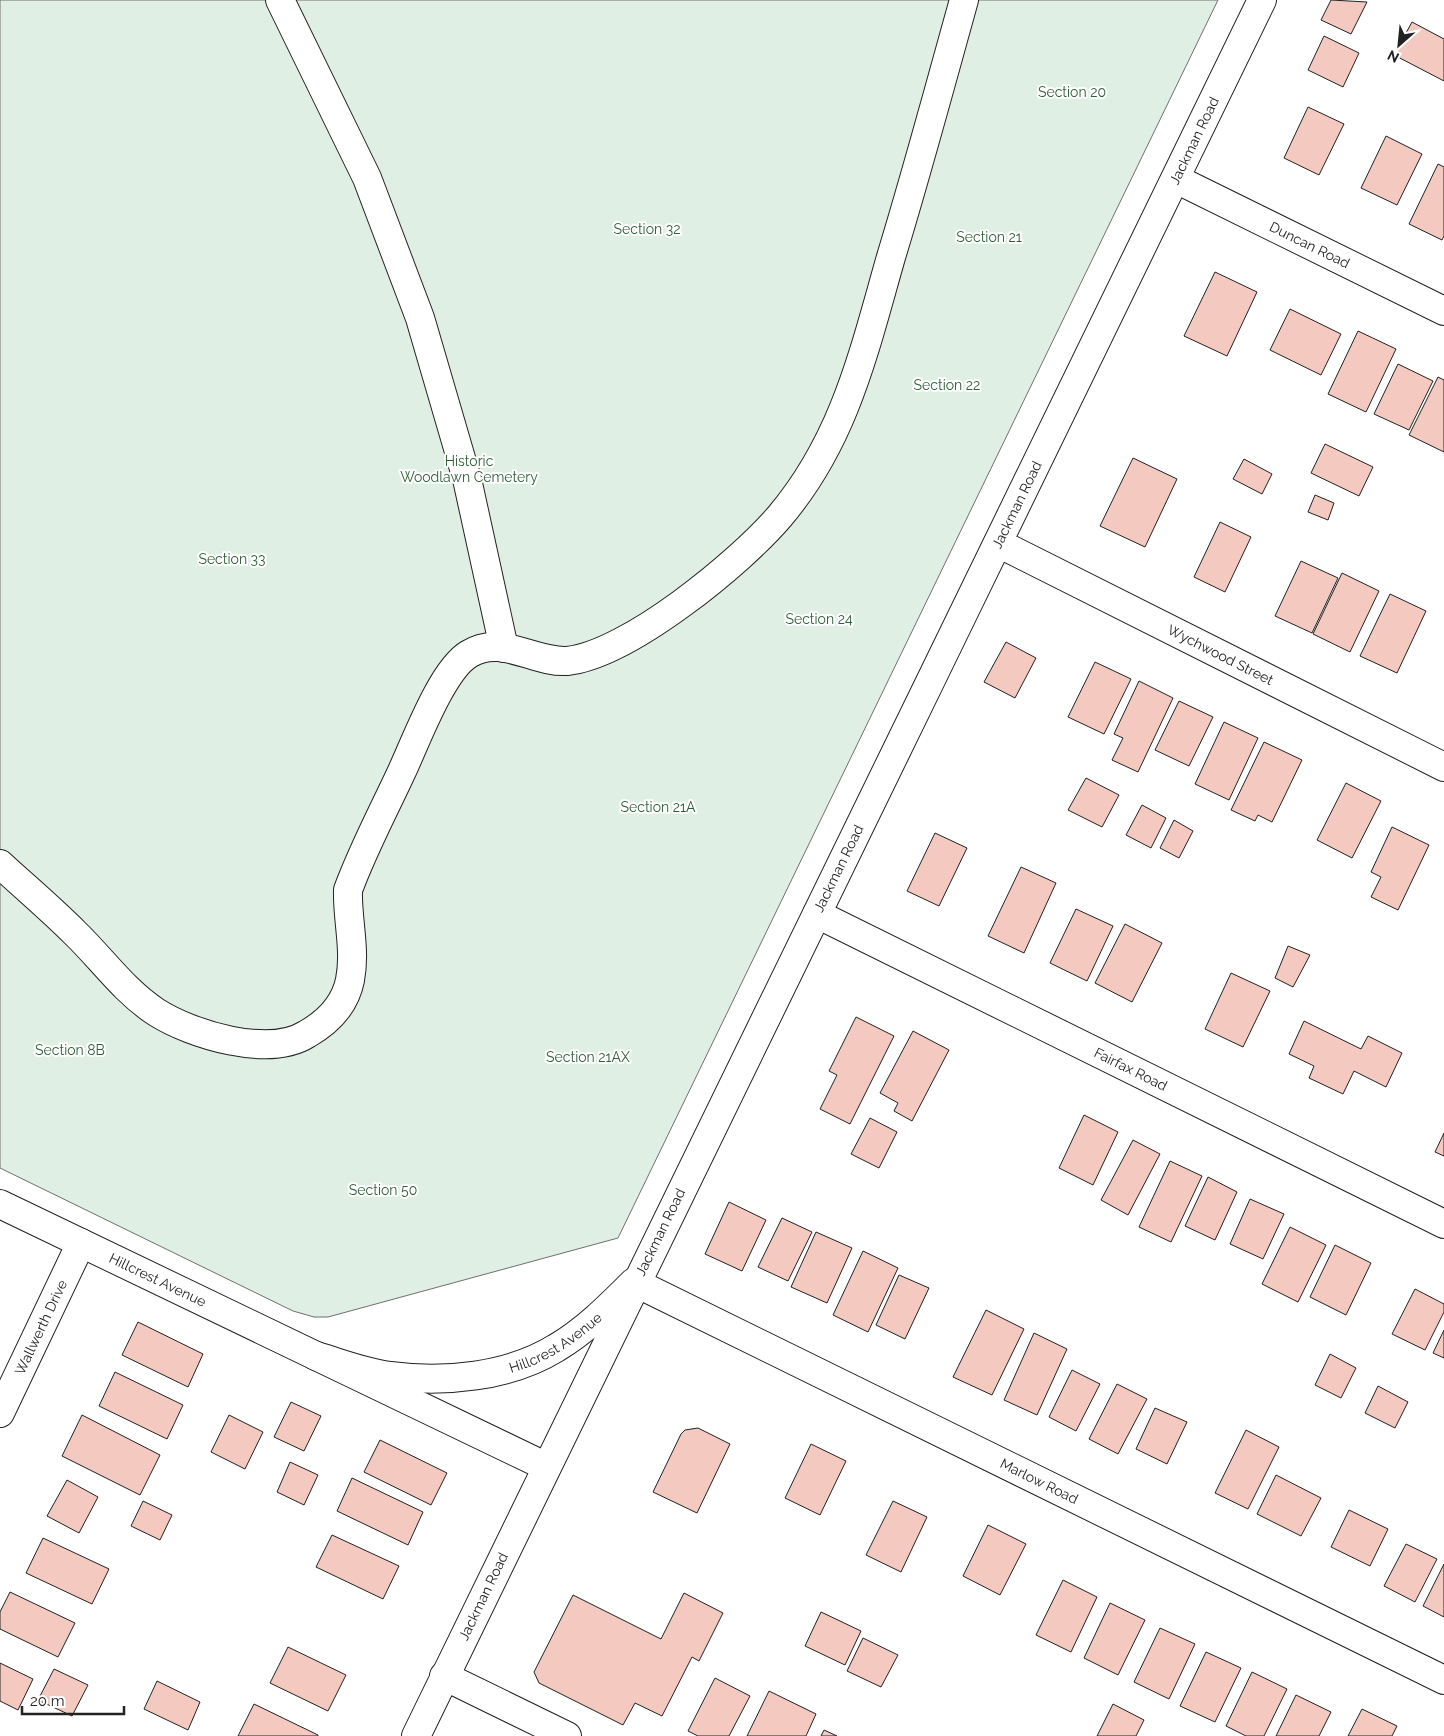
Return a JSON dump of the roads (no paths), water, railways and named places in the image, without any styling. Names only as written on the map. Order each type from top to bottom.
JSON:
[{"type":"street","points":[[280,0],[367,178],[420,318],[467,479],[504,648]]},
{"type":"street","points":[[0,864],[75,933],[138,998],[156,1012],[176,1022],[232,1040],[254,1044],[297,1041],[333,1016],[343,999],[350,981],[352,960],[348,919],[348,890],[439,694],[459,661],[468,654],[480,649],[504,648],[517,649],[549,659],[566,661],[589,656],[626,638],[672,610],[716,579],[780,517],[807,481],[827,448],[854,385],[931,122],[964,0]]},
{"type":"street","name":"Jackman Road","points":[[416,1736],[634,1282],[817,914],[1262,0]]},
{"type":"street","name":"Duncan Road","points":[[1176,179],[1444,311]]},
{"type":"street","name":"Wychwood Street","points":[[998,544],[1444,766]]},
{"type":"street","name":"Fairfax Road","points":[[817,914],[1444,1224]]},
{"type":"street","name":"Hillcrest Avenue","points":[[0,1204],[545,1466]]},
{"type":"street","name":"Wallwerth Drive","points":[[0,1413],[81,1243]]},
{"type":"street","name":"Hillcrest Avenue","points":[[316,1356],[388,1376],[430,1378],[479,1374],[519,1366],[556,1349],[592,1323],[634,1282]]},
{"type":"street","name":"Marlow Road","points":[[634,1282],[1444,1680]]},
{"type":"street","points":[[444,1676],[567,1736]]},
{"type":"park label","name":"Section 20","points":[[1072,92]]},
{"type":"park label","name":"Section 32","points":[[647,229]]},
{"type":"park label","name":"Section 21","points":[[989,237]]},
{"type":"park label","name":"Section 22","points":[[947,385]]},
{"type":"park label","name":"Historic Woodlawn Cemetery","points":[[469,470]]},
{"type":"park label","name":"Section 33","points":[[232,559]]},
{"type":"park label","name":"Section 24","points":[[819,619]]},
{"type":"park label","name":"Section 21A","points":[[658,807]]},
{"type":"park label","name":"Section 8B","points":[[70,1050]]},
{"type":"park label","name":"Section 21AX","points":[[588,1057]]},
{"type":"park label","name":"Section 50","points":[[383,1190]]}]
